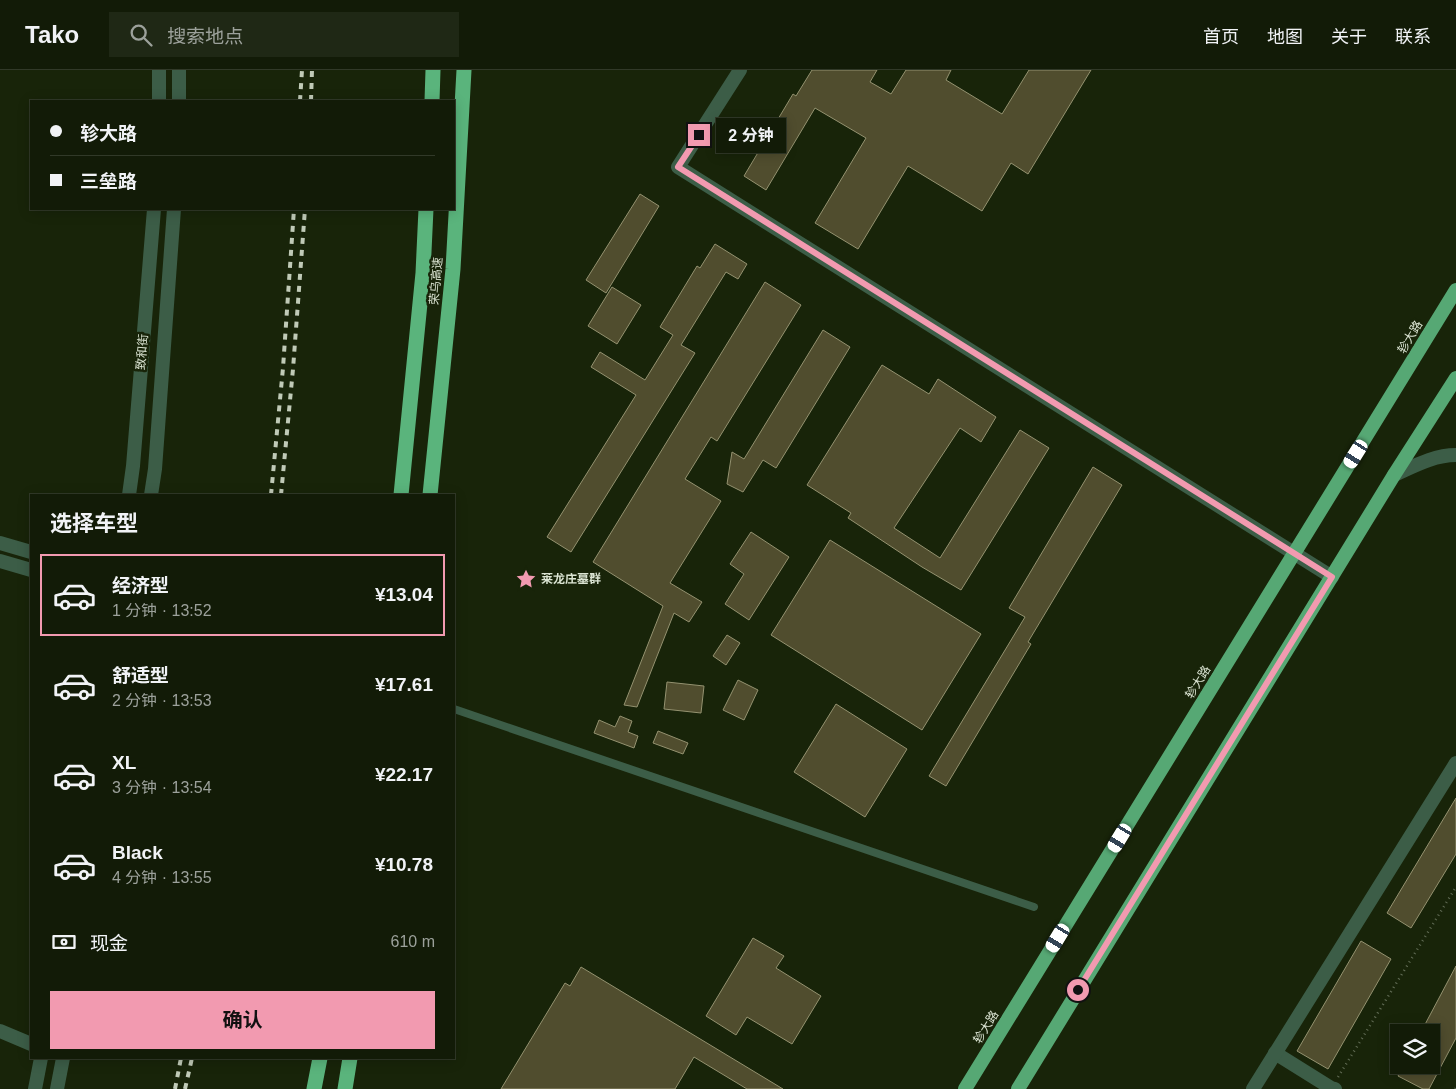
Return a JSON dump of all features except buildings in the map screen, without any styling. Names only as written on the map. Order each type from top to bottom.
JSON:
[{"type":"highway","points":[[432,100],[433,70]]},
{"type":"highway","name":"荣乌高速","points":[[430,494],[453,269],[464,70]]},
{"type":"highway","name":"荣乌高速","points":[[402,494],[423,273],[426,210]]},
{"type":"highway","name":"轸大路","points":[[965,1089],[1456,290]]},
{"type":"highway","points":[[1018,1089],[1394,475],[1456,378]]},
{"type":"highway","points":[[314,1089],[320,1059]]},
{"type":"highway","points":[[345,1089],[350,1059]]},
{"type":"street","points":[[159,70],[159,100]]},
{"type":"street","points":[[178,100],[179,70]]},
{"type":"street","points":[[740,70],[678,167],[1332,577]]},
{"type":"street","name":"致和街","points":[[129,494],[134,456],[154,210]]},
{"type":"street","name":"致和街","points":[[151,494],[155,469],[174,210]]},
{"type":"street","points":[[1394,475],[1428,460],[1445,455],[1456,455]]},
{"type":"street","points":[[0,543],[30,552]]},
{"type":"street","points":[[0,561],[30,570]]},
{"type":"street","points":[[1253,1089],[1456,763]]},
{"type":"street","points":[[0,1031],[30,1044]]},
{"type":"street","points":[[1275,1053],[1333,1089]]},
{"type":"street","points":[[35,1089],[41,1059]]},
{"type":"street","points":[[58,1089],[63,1059]]},
{"type":"lane","points":[[455,709],[1034,907]]},
{"type":"path","points":[[1333,1089],[1456,887]]},
{"type":"railway","points":[[300,100],[302,70]]},
{"type":"railway","points":[[311,100],[312,70]]},
{"type":"railway","points":[[271,494],[283,368],[294,210]]},
{"type":"railway","points":[[281,494],[305,210]]},
{"type":"railway","points":[[175,1089],[181,1059]]},
{"type":"railway","points":[[185,1089],[192,1059]]},
{"type":"place","name":"莱龙庄墓群","points":[[526,579]]},
{"type":"route","points":[[699,135],[678,167],[1332,577],[1078,990]]}]
